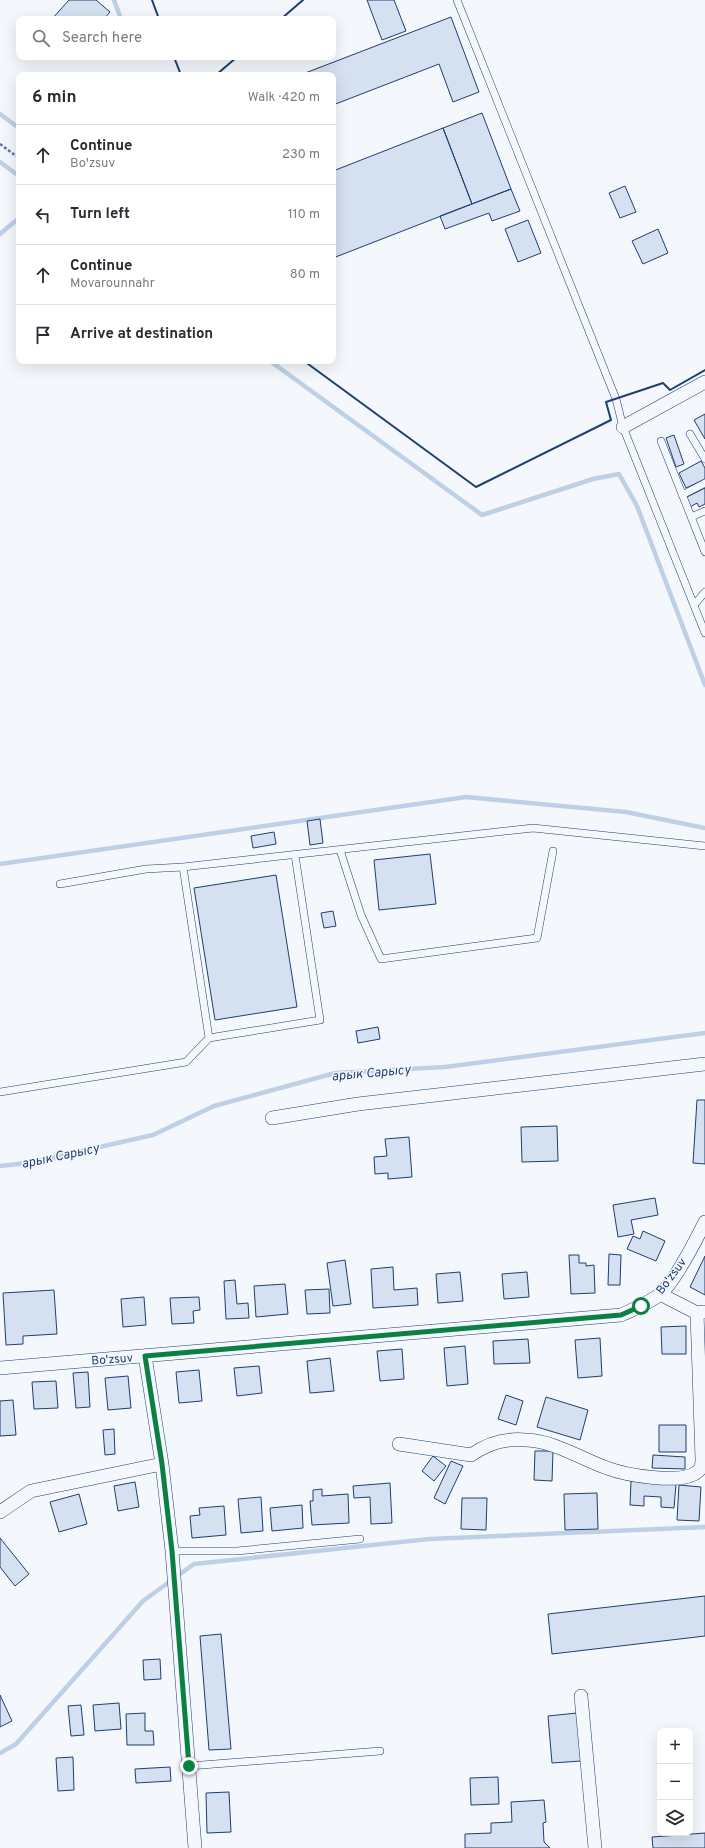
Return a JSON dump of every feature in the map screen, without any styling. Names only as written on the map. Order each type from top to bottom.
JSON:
[{"type":"street","points":[[623,427],[705,382]]},
{"type":"street","points":[[272,1118],[358,1104],[705,1064]]},
{"type":"street","name":"Bo'zsuv","points":[[0,1368],[621,1315],[641,1306],[660,1294],[679,1269],[705,1222]]},
{"type":"street","points":[[399,1444],[472,1455],[484,1446],[494,1443],[527,1440],[548,1444],[608,1469],[634,1475],[685,1478],[694,1475],[700,1470],[702,1459],[701,1312],[660,1294]]},
{"type":"street","points":[[145,1356],[162,1464],[172,1556],[194,1848]]},
{"type":"street","points":[[0,1512],[31,1491],[162,1464]]},
{"type":"street","points":[[581,1696],[595,1848]]},
{"type":"lane","points":[[457,0],[616,399],[623,427],[705,633]]},
{"type":"lane","points":[[690,434],[705,460]]},
{"type":"lane","points":[[662,441],[705,552]]},
{"type":"lane","points":[[682,495],[705,483]]},
{"type":"lane","points":[[691,517],[705,511]]},
{"type":"lane","points":[[694,605],[705,592]]},
{"type":"lane","points":[[60,884],[146,869],[183,867],[533,828],[705,846]]},
{"type":"lane","points":[[340,850],[361,915],[381,959],[537,938],[553,851]]},
{"type":"lane","points":[[0,1092],[186,1062],[209,1038],[320,1020],[295,855]]},
{"type":"lane","points":[[183,867],[209,1038]]},
{"type":"lane","points":[[172,1556],[360,1539]]},
{"type":"lane","points":[[189,1766],[380,1751]]},
{"type":"path","points":[[0,144],[16,156]]},
{"type":"building","points":[[69,0],[96,0],[110,12],[107,16],[55,16]]},
{"type":"building","points":[[367,0],[394,0],[406,31],[382,40]]},
{"type":"building","points":[[451,17],[479,92],[453,102],[439,64],[336,104],[336,72],[308,72]]},
{"type":"building","points":[[482,113],[511,189],[472,204],[443,128]]},
{"type":"building","points":[[443,128],[472,204],[336,257],[336,170]]},
{"type":"building","points":[[625,186],[636,212],[620,218],[609,193]]},
{"type":"building","points":[[511,189],[520,211],[492,221],[489,213],[445,229],[440,216]]},
{"type":"building","points":[[528,220],[541,253],[518,262],[505,229]]},
{"type":"building","points":[[658,229],[668,253],[643,264],[632,241]]},
{"type":"building","points":[[705,414],[705,439],[694,420]]},
{"type":"building","points":[[674,435],[684,464],[676,467],[666,438]]},
{"type":"building","points":[[701,461],[705,468],[705,479],[686,488],[679,473]]},
{"type":"building","points":[[705,488],[705,504],[699,507],[697,503],[690,507],[685,498]]},
{"type":"building","points":[[320,819],[323,843],[310,845],[307,821]]},
{"type":"building","points":[[274,832],[276,844],[253,848],[251,836]]},
{"type":"building","points":[[430,854],[436,904],[379,910],[374,860]]},
{"type":"building","points":[[276,875],[297,1007],[215,1020],[194,888]]},
{"type":"building","points":[[333,911],[336,926],[324,928],[321,913]]},
{"type":"building","points":[[378,1027],[380,1039],[358,1043],[356,1031]]},
{"type":"building","points":[[697,1100],[705,1100],[705,1164],[693,1163]]},
{"type":"building","points":[[557,1126],[558,1161],[522,1162],[521,1127]]},
{"type":"building","points":[[409,1137],[412,1177],[388,1179],[388,1173],[375,1174],[374,1157],[387,1156],[385,1139]]},
{"type":"building","points":[[655,1198],[658,1215],[631,1220],[634,1234],[618,1237],[613,1205]]},
{"type":"building","points":[[643,1231],[665,1241],[656,1261],[627,1249],[633,1236],[640,1239]]},
{"type":"building","points":[[609,1254],[621,1255],[620,1285],[608,1285]]},
{"type":"building","points":[[569,1255],[579,1255],[579,1263],[586,1263],[586,1266],[594,1265],[595,1293],[571,1294]]},
{"type":"building","points":[[705,1256],[705,1295],[690,1287]]},
{"type":"building","points":[[345,1260],[351,1304],[333,1306],[327,1263]]},
{"type":"building","points":[[393,1267],[394,1290],[417,1288],[418,1305],[373,1308],[371,1269]]},
{"type":"building","points":[[460,1272],[463,1301],[438,1303],[436,1274]]},
{"type":"building","points":[[527,1272],[529,1297],[504,1299],[502,1274]]},
{"type":"building","points":[[235,1280],[237,1304],[248,1303],[249,1318],[226,1319],[224,1281]]},
{"type":"building","points":[[285,1284],[288,1314],[256,1317],[254,1286]]},
{"type":"building","points":[[329,1289],[330,1313],[307,1314],[305,1290]]},
{"type":"building","points":[[54,1290],[57,1334],[23,1336],[23,1344],[6,1345],[3,1293]]},
{"type":"building","points":[[144,1297],[146,1325],[123,1327],[121,1299]]},
{"type":"building","points":[[199,1297],[200,1310],[193,1311],[194,1323],[172,1324],[170,1298]]},
{"type":"building","points":[[686,1326],[686,1354],[662,1354],[661,1327]]},
{"type":"building","points":[[600,1338],[602,1376],[578,1378],[575,1340]]},
{"type":"building","points":[[528,1339],[530,1363],[494,1364],[493,1341]]},
{"type":"building","points":[[465,1346],[468,1384],[447,1386],[444,1348]]},
{"type":"building","points":[[402,1349],[404,1379],[380,1381],[377,1351]]},
{"type":"building","points":[[330,1358],[334,1391],[310,1393],[307,1361]]},
{"type":"building","points":[[259,1366],[262,1393],[237,1396],[234,1368]]},
{"type":"building","points":[[199,1370],[202,1401],[179,1403],[176,1372]]},
{"type":"building","points":[[88,1372],[90,1407],[76,1408],[73,1373]]},
{"type":"building","points":[[128,1376],[131,1408],[108,1410],[105,1378]]},
{"type":"building","points":[[56,1381],[58,1408],[34,1409],[32,1382]]},
{"type":"building","points":[[506,1395],[523,1401],[516,1425],[498,1419]]},
{"type":"building","points":[[546,1397],[588,1410],[580,1440],[537,1427]]},
{"type":"building","points":[[13,1400],[16,1435],[0,1436],[0,1401]]},
{"type":"building","points":[[659,1425],[686,1425],[686,1452],[659,1452]]},
{"type":"building","points":[[114,1429],[115,1454],[105,1455],[103,1430]]},
{"type":"building","points":[[535,1451],[553,1451],[552,1481],[534,1480]]},
{"type":"building","points":[[653,1455],[685,1457],[685,1469],[652,1468]]},
{"type":"building","points":[[433,1456],[446,1466],[434,1481],[422,1471]]},
{"type":"building","points":[[451,1461],[463,1466],[445,1504],[434,1498]]},
{"type":"building","points":[[631,1481],[676,1484],[674,1508],[661,1507],[661,1497],[644,1496],[644,1506],[630,1505]]},
{"type":"building","points":[[135,1482],[139,1507],[118,1511],[114,1486]]},
{"type":"building","points":[[390,1483],[392,1523],[371,1524],[370,1497],[354,1498],[353,1486]]},
{"type":"building","points":[[679,1485],[701,1487],[699,1521],[677,1520]]},
{"type":"building","points":[[322,1489],[322,1496],[348,1494],[349,1523],[312,1525],[310,1501],[313,1501],[313,1490]]},
{"type":"building","points":[[597,1493],[598,1529],[565,1530],[564,1494]]},
{"type":"building","points":[[79,1494],[87,1524],[59,1532],[50,1502]]},
{"type":"building","points":[[261,1497],[263,1531],[241,1533],[238,1499]]},
{"type":"building","points":[[462,1498],[487,1498],[486,1530],[461,1529]]},
{"type":"building","points":[[302,1505],[303,1528],[272,1531],[270,1508]]},
{"type":"building","points":[[224,1506],[226,1535],[192,1538],[190,1516],[200,1515],[199,1508]]},
{"type":"building","points":[[0,1538],[29,1574],[15,1586],[0,1567]]},
{"type":"building","points":[[705,1596],[705,1636],[552,1654],[548,1614]]},
{"type":"building","points":[[221,1634],[231,1749],[209,1750],[200,1636]]},
{"type":"building","points":[[160,1659],[161,1679],[144,1680],[143,1660]]},
{"type":"building","points":[[0,1695],[12,1721],[0,1727]]},
{"type":"building","points":[[119,1703],[121,1729],[95,1731],[93,1705]]},
{"type":"building","points":[[81,1705],[84,1735],[71,1736],[68,1706]]},
{"type":"building","points":[[145,1713],[145,1731],[153,1731],[154,1745],[127,1745],[126,1714]]},
{"type":"building","points":[[577,1713],[581,1761],[552,1763],[548,1716]]},
{"type":"building","points":[[73,1757],[74,1790],[58,1791],[56,1758]]},
{"type":"building","points":[[170,1767],[171,1781],[136,1783],[135,1769]]},
{"type":"building","points":[[498,1777],[499,1804],[471,1805],[470,1778]]},
{"type":"building","points":[[229,1792],[231,1832],[207,1833],[206,1793]]},
{"type":"building","points":[[544,1800],[546,1822],[543,1823],[544,1842],[550,1848],[465,1848],[465,1834],[491,1833],[491,1823],[512,1822],[511,1802]]},
{"type":"building","points":[[705,1833],[705,1848],[653,1848],[652,1837],[693,1836],[693,1834]]},
{"type":"waterway","points":[[114,0],[120,16]]},
{"type":"waterway","points":[[0,114],[16,126]]},
{"type":"waterway","points":[[0,162],[16,174]]},
{"type":"waterway","points":[[0,234],[16,221]]},
{"type":"waterway","points":[[274,364],[482,515],[593,479],[619,474],[637,506],[705,685]]},
{"type":"waterway","points":[[0,864],[466,797],[626,812],[705,828]]},
{"type":"waterway","name":"арык Сарысу","points":[[0,1166],[28,1163],[153,1135],[214,1106],[335,1073],[445,1067],[705,1033]]},
{"type":"waterway","points":[[0,1753],[16,1744],[143,1601],[194,1564],[429,1539],[705,1527]]},
{"type":"wall","points":[[152,0],[158,16]]},
{"type":"wall","points":[[284,16],[303,0]]},
{"type":"wall","points":[[175,60],[180,72]]},
{"type":"wall","points":[[220,72],[234,60]]},
{"type":"wall","points":[[308,364],[476,487],[611,420],[606,402],[663,383],[670,390],[705,370]]},
{"type":"route","points":[[189,1766],[172,1551],[162,1464],[145,1356],[621,1315],[641,1306]]}]
